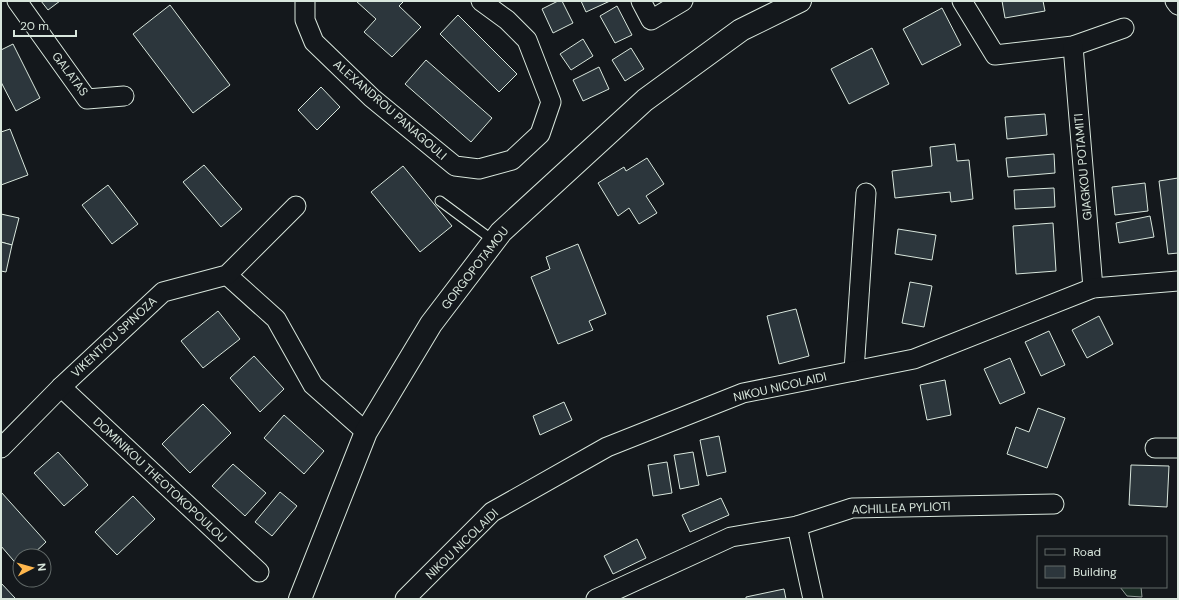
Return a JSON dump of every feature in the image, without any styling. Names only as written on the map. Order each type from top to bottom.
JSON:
[{"type":"street","name":"GALATAS","points":[[17,1],[87,99],[124,96]]},
{"type":"street","name":"ALEXANDROU PANAGOULI","points":[[306,1],[305,20],[314,42],[372,98],[455,166],[479,169],[512,160],[540,134],[551,102],[527,40],[507,20],[480,1]]},
{"type":"street","points":[[641,1],[651,20],[683,1]]},
{"type":"street","name":"GORGOPOTAMOU","points":[[300,599],[366,432],[431,324],[501,232],[645,100],[741,30],[800,1]]},
{"type":"street","points":[[962,1],[996,55],[1073,46],[1124,28]]},
{"type":"street","points":[[1174,1],[1178,5]]},
{"type":"street","name":"GIAGKOU POTAMITI","points":[[1073,46],[1093,288]]},
{"type":"street","points":[[854,371],[866,194]]},
{"type":"street","points":[[296,206],[227,275],[276,319],[313,385],[366,432]]},
{"type":"street","name":"VIKENTIOU SPINOZA","points":[[1,448],[61,387],[163,292],[227,275]]},
{"type":"street","name":"NIKOU NICOLAIDI","points":[[405,599],[492,512],[607,447],[743,393],[914,359],[1093,288],[1178,281]]},
{"type":"street","name":"DOMINIKOU THEOTOKOPOULOU","points":[[61,387],[259,572]]},
{"type":"street","points":[[1155,448],[1178,448]]},
{"type":"street","name":"ACHILLEA PYLIOTI","points":[[596,599],[731,537],[797,526],[852,508],[1054,504]]},
{"type":"street","points":[[797,526],[812,599]]},
{"type":"lane","points":[[440,201],[494,241]]},
{"type":"green space","points":[[1121,588],[1141,588],[1142,597],[1127,596]]},
{"type":"building","points":[[41,1],[60,1],[48,10]]},
{"type":"building","points":[[356,1],[404,1],[399,6],[421,27],[392,57],[364,32],[376,19]]},
{"type":"building","points":[[558,1],[562,1],[573,23],[553,33],[542,9]]},
{"type":"building","points":[[581,1],[610,1],[586,12]]},
{"type":"building","points":[[1002,1],[1043,1],[1045,11],[1005,18]]},
{"type":"building","points":[[170,5],[230,85],[193,113],[133,34]]},
{"type":"building","points":[[617,6],[632,35],[615,43],[600,16]]},
{"type":"building","points":[[942,8],[961,45],[922,65],[903,29]]},
{"type":"building","points":[[458,15],[517,74],[499,92],[440,34]]},
{"type":"building","points":[[583,39],[593,56],[571,70],[560,54]]},
{"type":"building","points":[[13,44],[40,98],[16,111],[1,82],[1,50]]},
{"type":"building","points":[[631,48],[644,69],[625,81],[612,60]]},
{"type":"building","points":[[872,48],[889,84],[849,104],[831,69]]},
{"type":"building","points":[[426,60],[492,118],[471,142],[405,84]]},
{"type":"building","points":[[599,67],[609,89],[583,101],[573,80]]},
{"type":"building","points":[[321,87],[340,107],[317,130],[298,110]]},
{"type":"building","points":[[1045,114],[1047,135],[1007,139],[1005,117]]},
{"type":"building","points":[[10,129],[28,175],[1,185],[1,132]]},
{"type":"building","points":[[955,144],[957,161],[969,160],[973,199],[951,202],[950,192],[895,198],[892,171],[932,166],[930,147]]},
{"type":"building","points":[[1054,154],[1055,173],[1008,177],[1006,158]]},
{"type":"building","points":[[647,158],[664,184],[646,196],[657,213],[639,224],[629,208],[618,216],[598,183],[624,167],[626,171]]},
{"type":"building","points":[[204,165],[242,209],[221,227],[183,182]]},
{"type":"building","points":[[403,166],[452,226],[420,252],[371,192]]},
{"type":"building","points":[[1178,178],[1178,253],[1168,254],[1159,181]]},
{"type":"building","points":[[1145,183],[1148,211],[1115,215],[1112,187]]},
{"type":"building","points":[[108,185],[138,224],[112,244],[82,205]]},
{"type":"building","points":[[1054,188],[1055,207],[1015,209],[1014,190]]},
{"type":"building","points":[[1,214],[19,218],[12,245],[1,242]]},
{"type":"building","points":[[1150,216],[1154,237],[1119,243],[1116,223]]},
{"type":"building","points":[[1053,223],[1056,271],[1016,274],[1013,226]]},
{"type":"building","points":[[898,229],[936,235],[932,260],[895,254]]},
{"type":"building","points":[[1,242],[12,245],[6,272],[1,271]]},
{"type":"building","points":[[578,244],[606,314],[589,321],[593,330],[558,344],[531,277],[550,269],[546,257]]},
{"type":"building","points":[[910,282],[932,286],[924,327],[902,323]]},
{"type":"building","points":[[796,309],[809,356],[779,364],[767,316]]},
{"type":"building","points":[[218,311],[240,339],[203,368],[181,341]]},
{"type":"building","points":[[1099,316],[1113,344],[1087,358],[1072,330]]},
{"type":"building","points":[[1049,331],[1065,365],[1041,376],[1025,342]]},
{"type":"building","points":[[254,356],[284,389],[260,412],[230,378]]},
{"type":"building","points":[[1010,358],[1025,393],[1000,404],[984,369]]},
{"type":"building","points":[[945,380],[951,415],[927,420],[920,385]]},
{"type":"building","points":[[564,402],[572,420],[540,435],[533,416]]},
{"type":"building","points":[[203,404],[231,433],[190,473],[162,444]]},
{"type":"building","points":[[1038,408],[1065,418],[1047,468],[1007,454],[1016,427],[1029,432]]},
{"type":"building","points":[[284,415],[324,451],[304,474],[264,438]]},
{"type":"building","points":[[719,436],[726,472],[707,476],[700,440]]},
{"type":"building","points":[[58,452],[88,485],[64,506],[34,473]]},
{"type":"building","points":[[693,452],[699,485],[680,489],[674,455]]},
{"type":"building","points":[[667,462],[672,493],[653,496],[648,465]]},
{"type":"building","points":[[233,464],[266,493],[245,516],[212,486]]},
{"type":"building","points":[[1131,465],[1169,466],[1167,507],[1129,505]]},
{"type":"building","points":[[1,492],[46,542],[40,548],[12,548],[12,559],[1,546]]},
{"type":"building","points":[[280,492],[297,506],[272,536],[255,522]]},
{"type":"building","points":[[133,496],[155,519],[117,555],[95,532]]},
{"type":"building","points":[[721,498],[729,515],[690,532],[682,515]]},
{"type":"building","points":[[637,539],[646,558],[613,574],[604,556]]},
{"type":"building","points":[[1,583],[15,598],[15,599],[1,599]]},
{"type":"building","points":[[784,589],[786,599],[746,599],[746,597]]}]
